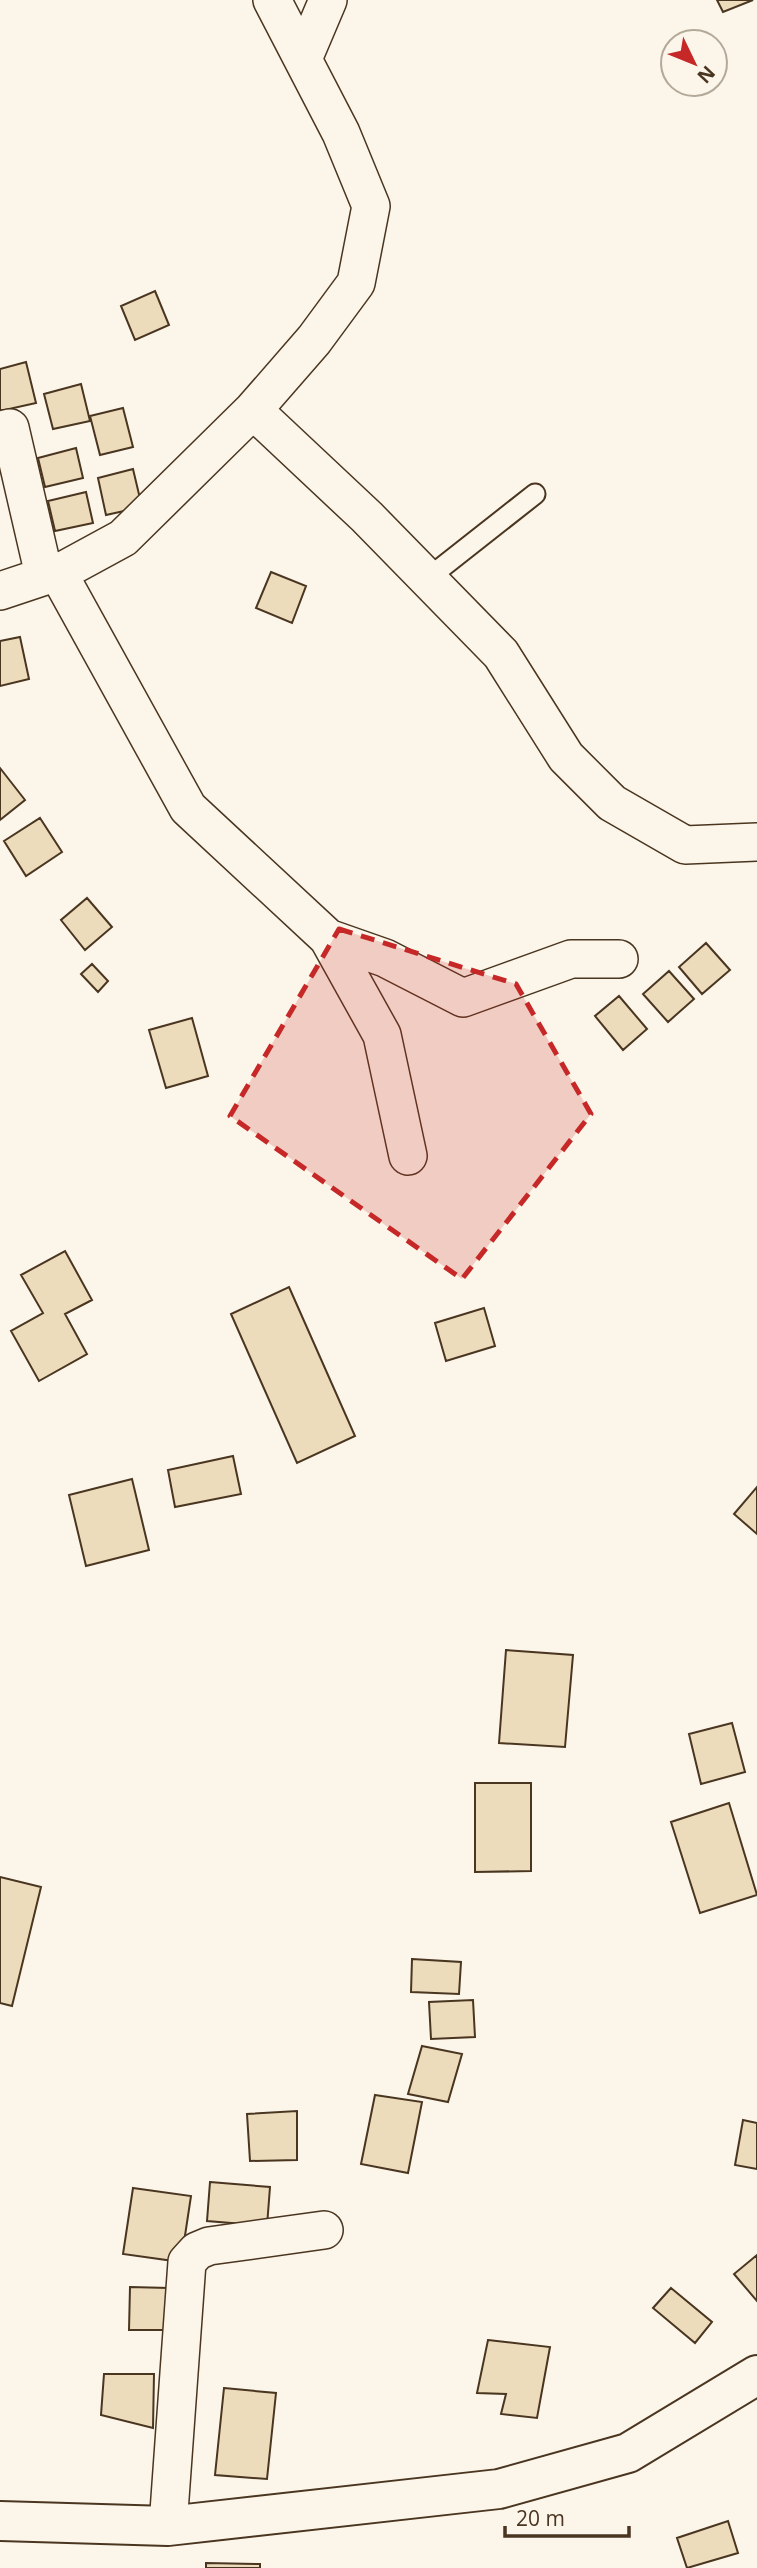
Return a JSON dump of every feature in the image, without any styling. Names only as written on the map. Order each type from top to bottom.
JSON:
[{"type":"main road","points":[[0,2521],[168,2526],[499,2489],[628,2454],[757,2375]]},
{"type":"street","points":[[0,591],[50,573],[123,538],[253,410],[314,340],[356,283],[371,206],[341,133],[272,0]]},
{"type":"street","points":[[303,59],[328,0]]},
{"type":"street","points":[[253,410],[367,517],[501,654],[566,757],[612,803],[685,845],[757,842]]},
{"type":"street","points":[[0,430],[10,428],[50,573],[188,808],[328,938],[382,1035],[408,1156]]},
{"type":"street","points":[[328,938],[385,958],[463,998],[571,960],[619,959]]},
{"type":"street","points":[[168,2526],[187,2262],[197,2252],[209,2246],[324,2230]]},
{"type":"lane","points":[[427,579],[535,494]]},
{"type":"highlighted area","points":[[339,929],[516,984],[591,1114],[462,1279],[230,1116]]},
{"type":"building","points":[[717,0],[753,0],[723,12]]},
{"type":"building","points":[[155,291],[169,325],[135,340],[121,306]]},
{"type":"building","points":[[26,362],[36,403],[0,411],[0,369]]},
{"type":"building","points":[[81,384],[90,421],[53,429],[44,394]]},
{"type":"building","points":[[123,408],[133,447],[100,455],[90,416]]},
{"type":"building","points":[[76,448],[83,478],[45,487],[38,458]]},
{"type":"building","points":[[133,469],[142,507],[106,515],[98,478]]},
{"type":"building","points":[[86,492],[93,523],[55,531],[48,501]]},
{"type":"building","points":[[271,572],[306,586],[292,623],[256,608]]},
{"type":"building","points":[[20,637],[29,679],[0,686],[0,641]]},
{"type":"building","points":[[0,768],[25,800],[0,820]]},
{"type":"building","points":[[40,818],[62,852],[26,876],[4,841]]},
{"type":"building","points":[[87,898],[112,927],[85,950],[61,920]]},
{"type":"building","points":[[706,943],[730,970],[702,994],[679,967]]},
{"type":"building","points":[[92,964],[108,981],[98,992],[81,974]]},
{"type":"building","points":[[669,971],[694,999],[668,1022],[643,994]]},
{"type":"building","points":[[619,996],[647,1029],[623,1050],[595,1016]]},
{"type":"building","points":[[192,1018],[208,1076],[166,1088],[149,1030]]},
{"type":"building","points":[[65,1251],[92,1300],[65,1314],[87,1354],[39,1381],[11,1331],[43,1313],[21,1275]]},
{"type":"building","points":[[289,1287],[355,1436],[297,1463],[231,1314]]},
{"type":"building","points":[[484,1308],[495,1346],[446,1361],[435,1323]]},
{"type":"building","points":[[233,1456],[241,1494],[175,1507],[168,1470]]},
{"type":"building","points":[[132,1479],[149,1550],[86,1566],[69,1495]]},
{"type":"building","points":[[757,1487],[757,1534],[734,1514]]},
{"type":"building","points":[[506,1650],[573,1655],[565,1747],[499,1743]]},
{"type":"building","points":[[732,1723],[745,1772],[701,1784],[689,1734]]},
{"type":"building","points":[[475,1783],[531,1783],[531,1871],[475,1872]]},
{"type":"building","points":[[729,1803],[757,1895],[700,1913],[671,1822]]},
{"type":"building","points":[[0,1877],[41,1887],[12,2006],[0,2003]]},
{"type":"building","points":[[412,1959],[461,1962],[459,1994],[411,1992]]},
{"type":"building","points":[[473,2000],[475,2037],[431,2039],[429,2002]]},
{"type":"building","points":[[422,2046],[462,2054],[448,2102],[408,2094]]},
{"type":"building","points":[[375,2095],[422,2102],[408,2173],[361,2164]]},
{"type":"building","points":[[297,2111],[297,2160],[250,2161],[247,2114]]},
{"type":"building","points":[[743,2120],[757,2123],[757,2169],[735,2165]]},
{"type":"building","points":[[210,2182],[270,2187],[267,2226],[207,2221]]},
{"type":"building","points":[[133,2188],[191,2196],[181,2262],[123,2254]]},
{"type":"building","points":[[757,2255],[757,2301],[734,2274]]},
{"type":"building","points":[[130,2287],[169,2288],[168,2330],[129,2330]]},
{"type":"building","points":[[671,2288],[712,2322],[695,2343],[653,2308]]},
{"type":"building","points":[[488,2340],[550,2347],[537,2418],[501,2414],[506,2394],[477,2393]]},
{"type":"building","points":[[104,2374],[154,2374],[153,2428],[101,2415]]},
{"type":"building","points":[[224,2388],[276,2393],[267,2479],[215,2475]]},
{"type":"building","points":[[728,2521],[738,2553],[687,2568],[677,2538]]},
{"type":"building","points":[[206,2563],[260,2564],[260,2568],[206,2568]]}]
